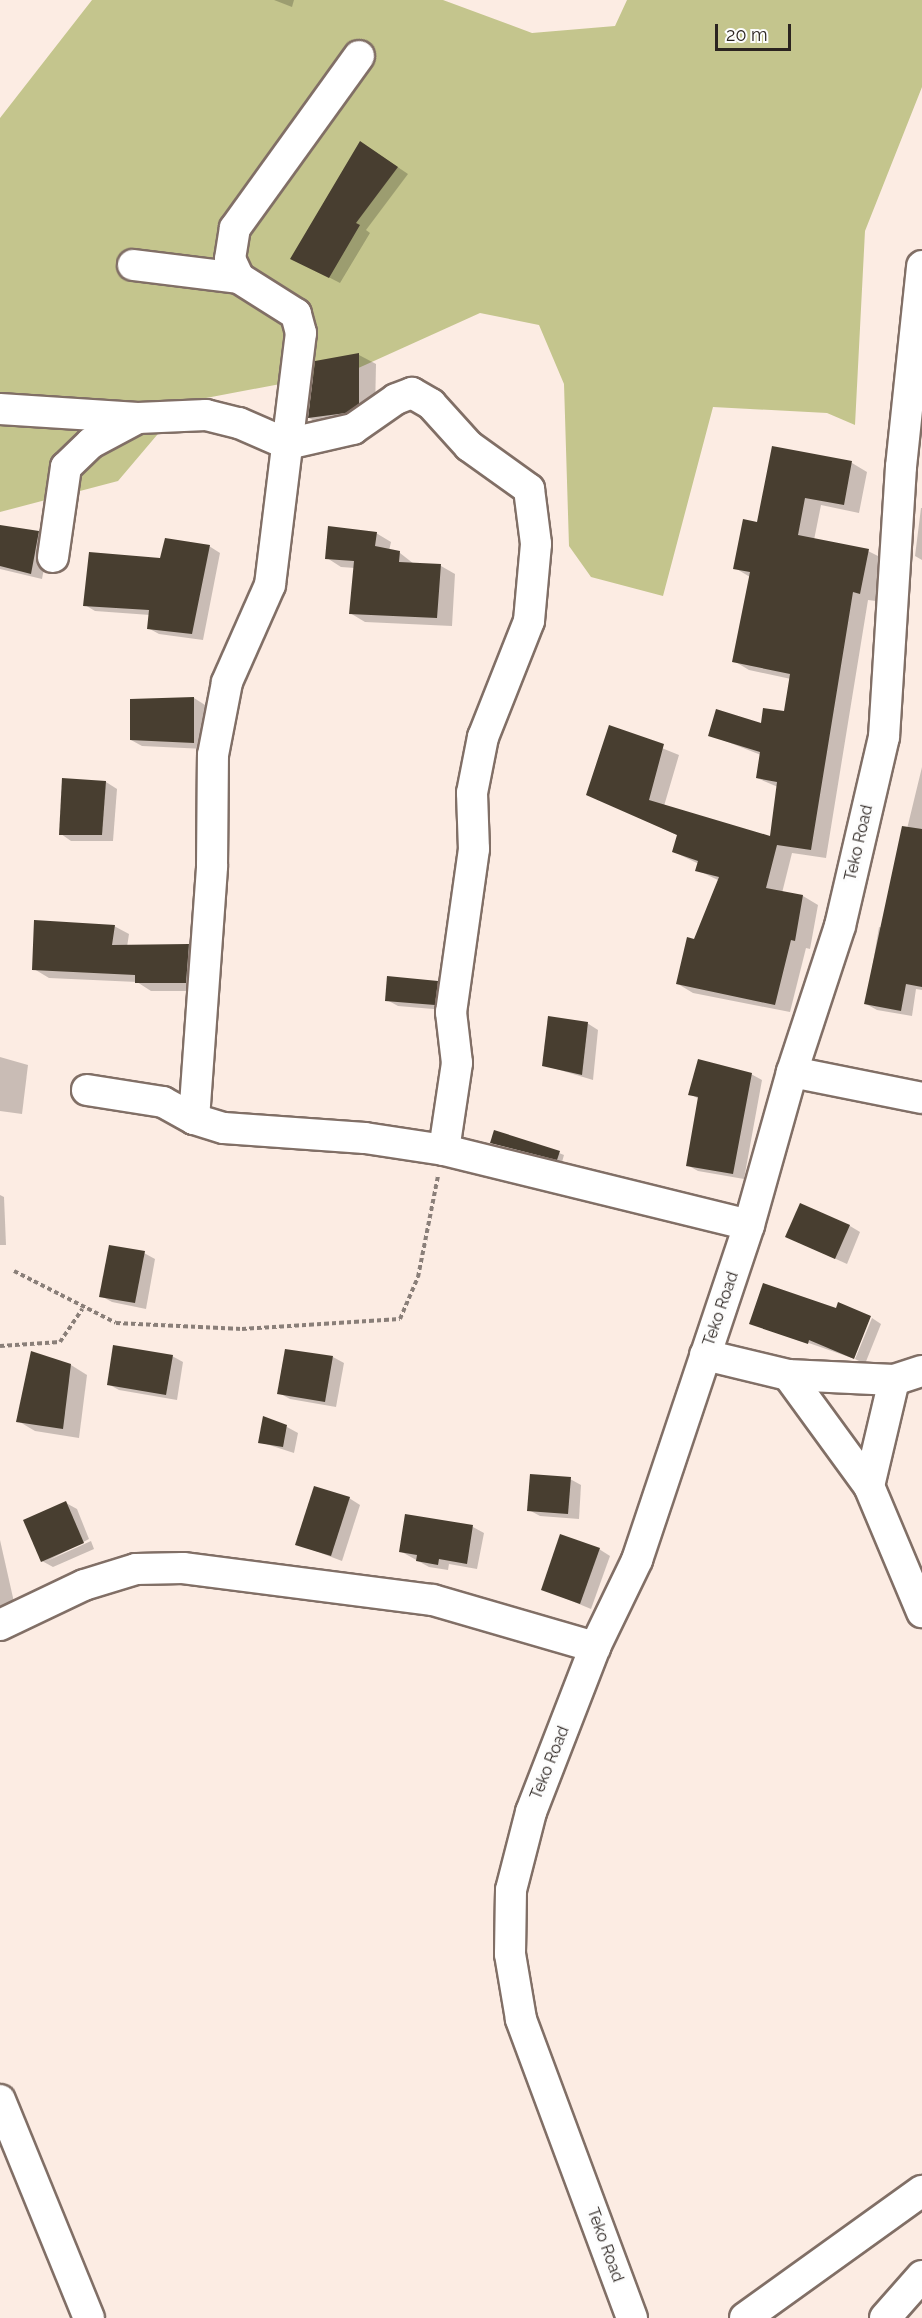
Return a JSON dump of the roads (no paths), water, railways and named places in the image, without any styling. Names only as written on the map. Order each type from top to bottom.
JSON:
[{"type":"street","points":[[239,278],[230,259],[235,228],[359,56]]},
{"type":"street","points":[[133,265],[239,278],[296,314],[301,333],[270,585],[226,682],[213,755],[212,866],[194,1119]]},
{"type":"street","name":"Teko Road","points":[[633,2318],[521,2019],[510,1954],[511,1890],[531,1812],[595,1647],[637,1560],[749,1225],[792,1072],[840,926],[884,737],[901,467],[922,266]]},
{"type":"street","points":[[0,409],[138,418],[206,415],[239,423],[286,444],[353,429],[396,399],[412,393],[431,404],[469,446],[529,489],[536,544],[529,621],[483,737],[472,793],[474,849],[451,1012],[457,1063],[444,1150]]},
{"type":"street","points":[[53,557],[66,467],[91,443],[138,418]]},
{"type":"street","points":[[792,1072],[922,1098]]},
{"type":"street","points":[[87,1090],[164,1102],[194,1119],[224,1128],[365,1138],[444,1150],[749,1225]]},
{"type":"street","points":[[705,1355],[788,1375],[894,1380],[922,1371]]},
{"type":"street","points":[[788,1375],[868,1486],[922,1612]]},
{"type":"street","points":[[868,1486],[894,1380]]},
{"type":"street","points":[[0,1625],[95,1582],[136,1569],[183,1568],[433,1600],[595,1647]]},
{"type":"street","points":[[0,2100],[89,2318]]},
{"type":"street","points":[[745,2318],[922,2191]]},
{"type":"street","points":[[885,2318],[922,2276]]}]
